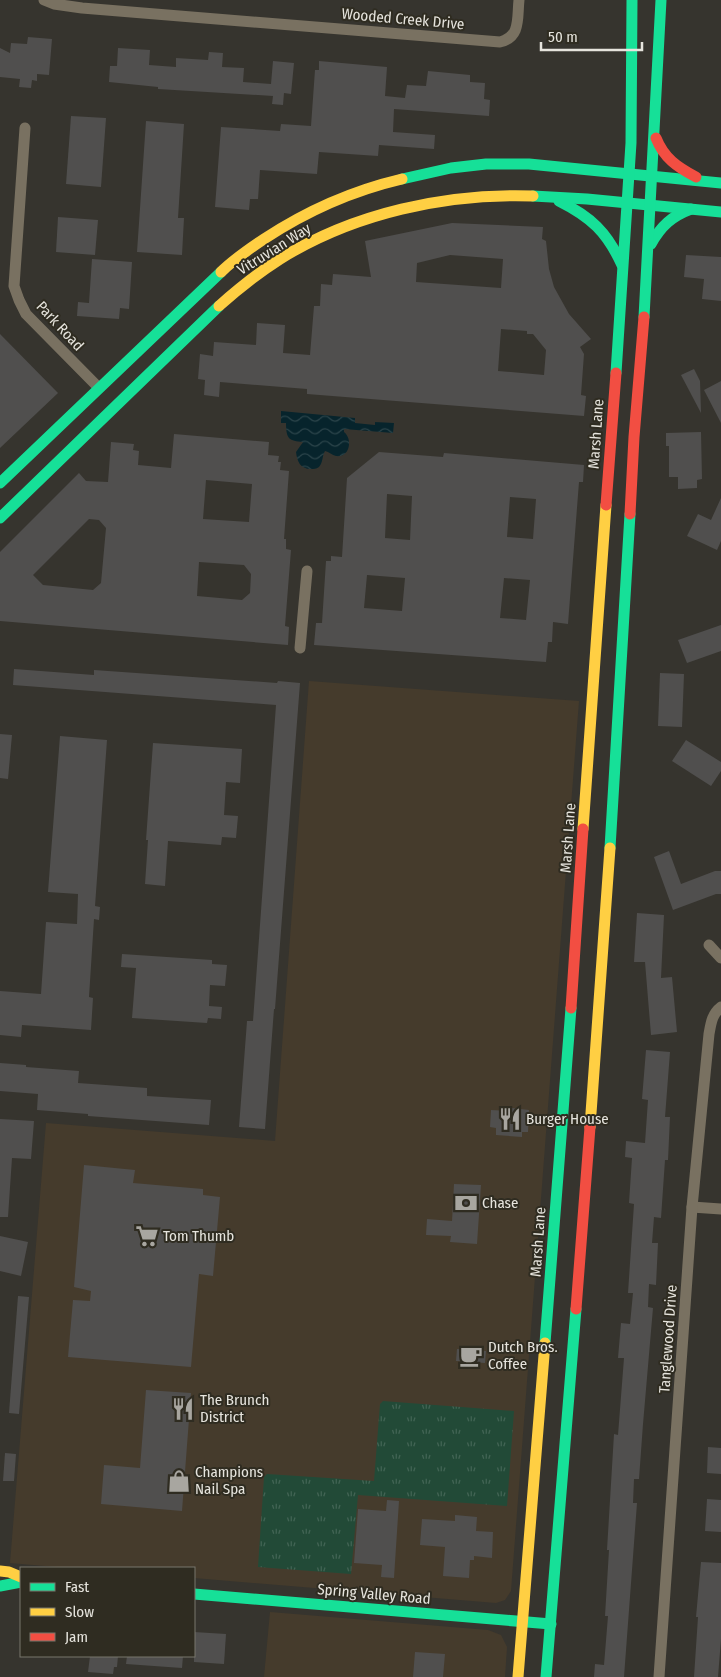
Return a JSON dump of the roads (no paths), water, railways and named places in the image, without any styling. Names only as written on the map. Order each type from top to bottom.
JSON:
[{"type":"main road","name":"Marsh Lane","points":[[518,1677],[522,1622],[564,1289],[593,900],[606,693],[610,433],[624,268],[629,173],[632,0]]},
{"type":"main road","name":"Marsh Lane","points":[[546,1677],[551,1624],[564,1289],[593,900],[606,693],[634,437],[653,176],[661,0]]},
{"type":"main road","points":[[655,135],[660,151],[665,158],[702,181]]},
{"type":"main road","name":"Vitruvian Way","points":[[0,483],[208,316],[240,288],[320,206],[385,183],[452,168],[486,164],[528,164],[721,183]]},
{"type":"main road","name":"Vitruvian Way","points":[[0,518],[107,397],[234,259],[284,241],[321,237],[362,221],[412,208],[468,198],[550,197],[721,212]]},
{"type":"main road","points":[[550,197],[574,208],[594,221],[608,239],[624,268]]},
{"type":"main road","points":[[648,248],[656,233],[664,224],[671,218],[693,209]]},
{"type":"main road","points":[[610,433],[634,437]]},
{"type":"main road","points":[[0,1571],[20,1577]]},
{"type":"main road","points":[[0,1586],[20,1582]]},
{"type":"main road","name":"Spring Valley Road","points":[[195,1594],[551,1624]]},
{"type":"street","name":"Wooded Creek Drive","points":[[44,0],[54,4],[82,8],[500,42],[513,36],[516,28],[518,0]]},
{"type":"street","name":"Park Road","points":[[25,128],[14,286],[18,300],[26,314],[107,397]]},
{"type":"street","points":[[300,648],[307,571]]},
{"type":"street","points":[[709,946],[721,958]]},
{"type":"street","name":"Tanglewood Drive","points":[[659,1677],[692,1208],[711,1020],[716,1011],[721,1007]]},
{"type":"street","points":[[692,1208],[721,1210]]},
{"type":"water","points":[[281,411],[355,418],[355,423],[375,425],[375,422],[394,423],[393,433],[344,429],[349,439],[347,451],[341,456],[336,456],[325,451],[319,467],[307,469],[300,464],[296,455],[303,442],[294,441],[289,438],[286,423],[281,423]]},
{"type":"place","name":"Burger House","points":[[510,1119]]},
{"type":"place","name":"Chase","points":[[466,1203]]},
{"type":"place","name":"Tom Thumb","points":[[147,1236]]},
{"type":"place","name":"Dutch Bros. Coffee","points":[[471,1356]]},
{"type":"place","name":"The Brunch District","points":[[183,1409]]},
{"type":"place","name":"Champions Nail Spa","points":[[179,1481]]}]
